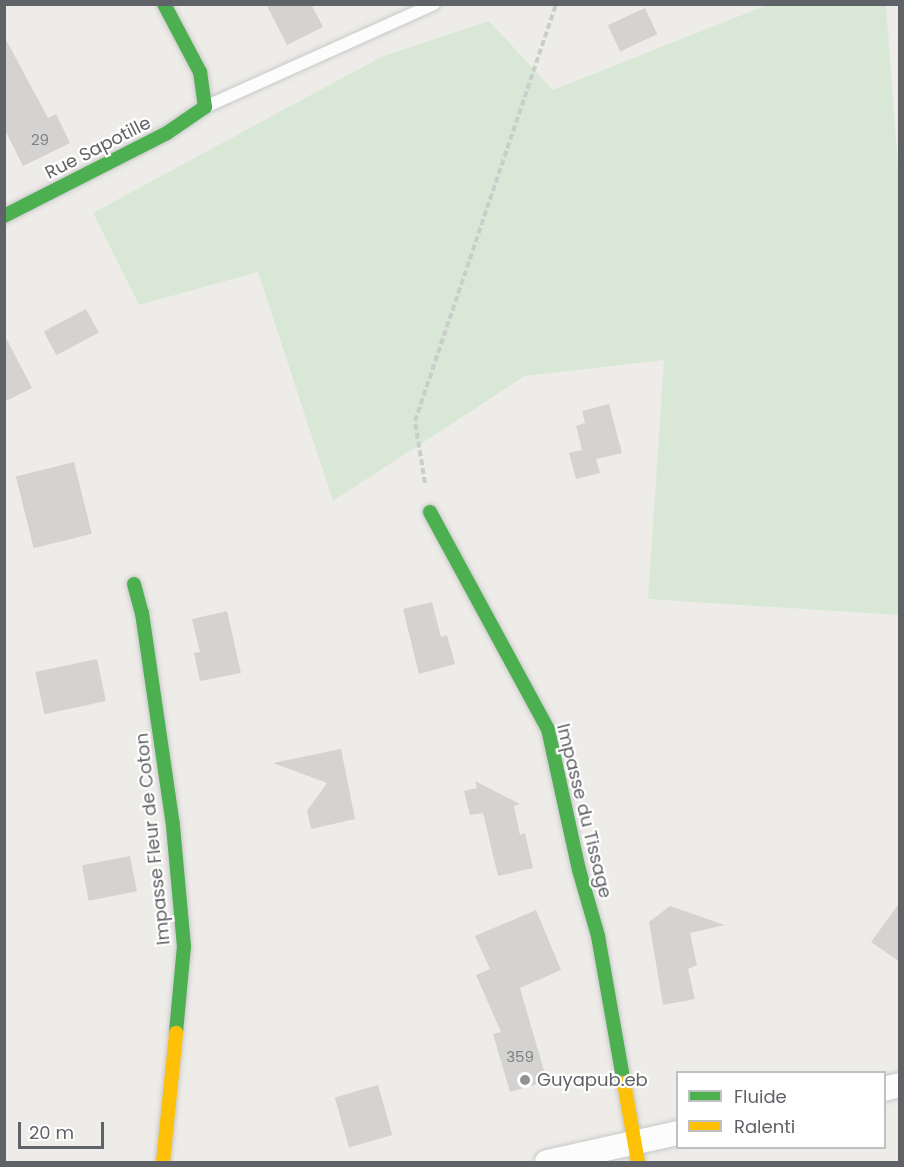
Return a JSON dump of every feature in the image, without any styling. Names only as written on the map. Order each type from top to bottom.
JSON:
[{"type":"street","points":[[164,4],[200,72],[205,107]]},
{"type":"street","name":"Rue Sapotille","points":[[4,216],[167,133],[205,107]]},
{"type":"street","name":"Impasse du Tissage","points":[[430,512],[548,729],[579,870],[597,936],[636,1153]]},
{"type":"street","name":"Impasse Fleur de Coton","points":[[134,584],[142,613],[173,826],[184,946],[163,1162]]},
{"type":"street","points":[[547,1162],[636,1153],[676,1135]]},
{"type":"lane","points":[[205,107],[434,4]]},
{"type":"path","points":[[430,512],[415,421],[556,4]]},
{"type":"green space","points":[[767,5],[886,5],[900,195],[899,615],[648,599],[664,360],[525,376],[333,501],[258,272],[139,305],[93,213],[381,57],[489,21],[553,90]]},
{"type":"building","points":[[266,4],[311,4],[323,27],[287,45]]},
{"type":"building","points":[[645,8],[657,34],[620,52],[608,25]]},
{"type":"building","points":[[4,36],[48,118],[56,114],[70,143],[23,166],[4,128]]},
{"type":"building","points":[[86,309],[99,333],[56,355],[44,332]]},
{"type":"building","points":[[4,334],[32,388],[4,402]]},
{"type":"building","points":[[609,404],[622,453],[596,459],[600,473],[576,479],[569,453],[582,450],[576,426],[585,423],[582,411]]},
{"type":"building","points":[[74,462],[92,534],[34,548],[16,477]]},
{"type":"building","points":[[432,602],[441,637],[447,635],[455,664],[419,674],[403,609]]},
{"type":"building","points":[[227,611],[241,673],[200,681],[194,653],[200,652],[192,619]]},
{"type":"building","points":[[97,659],[106,701],[44,714],[35,672]]},
{"type":"building","points":[[341,749],[355,819],[311,829],[307,811],[327,783],[273,763]]},
{"type":"building","points":[[475,781],[520,804],[514,806],[520,835],[525,833],[533,868],[498,876],[483,813],[470,815],[464,791],[477,788]]},
{"type":"building","points":[[130,856],[137,891],[89,901],[82,865]]},
{"type":"building","points":[[900,902],[900,962],[871,942]]},
{"type":"building","points":[[670,906],[725,925],[690,933],[697,965],[688,969],[695,999],[663,1005],[649,922]]},
{"type":"building","points":[[536,910],[561,970],[520,988],[547,1081],[510,1092],[493,1034],[501,1032],[476,975],[490,969],[475,936]]},
{"type":"building","points":[[378,1085],[392,1135],[349,1147],[335,1097]]},
{"type":"traffic: fast","points":[[4,216],[167,133],[205,107],[200,72],[164,4]]},
{"type":"traffic: fast","points":[[430,512],[548,729],[579,870],[598,936],[624,1083]]},
{"type":"traffic: fast","points":[[134,584],[142,613],[173,826],[184,946],[176,1033]]},
{"type":"traffic: slow","points":[[163,1162],[176,1033]]},
{"type":"traffic: slow","points":[[624,1083],[638,1162]]},
{"type":"place","name":"Guyapub.eb","points":[[525,1080]]}]
